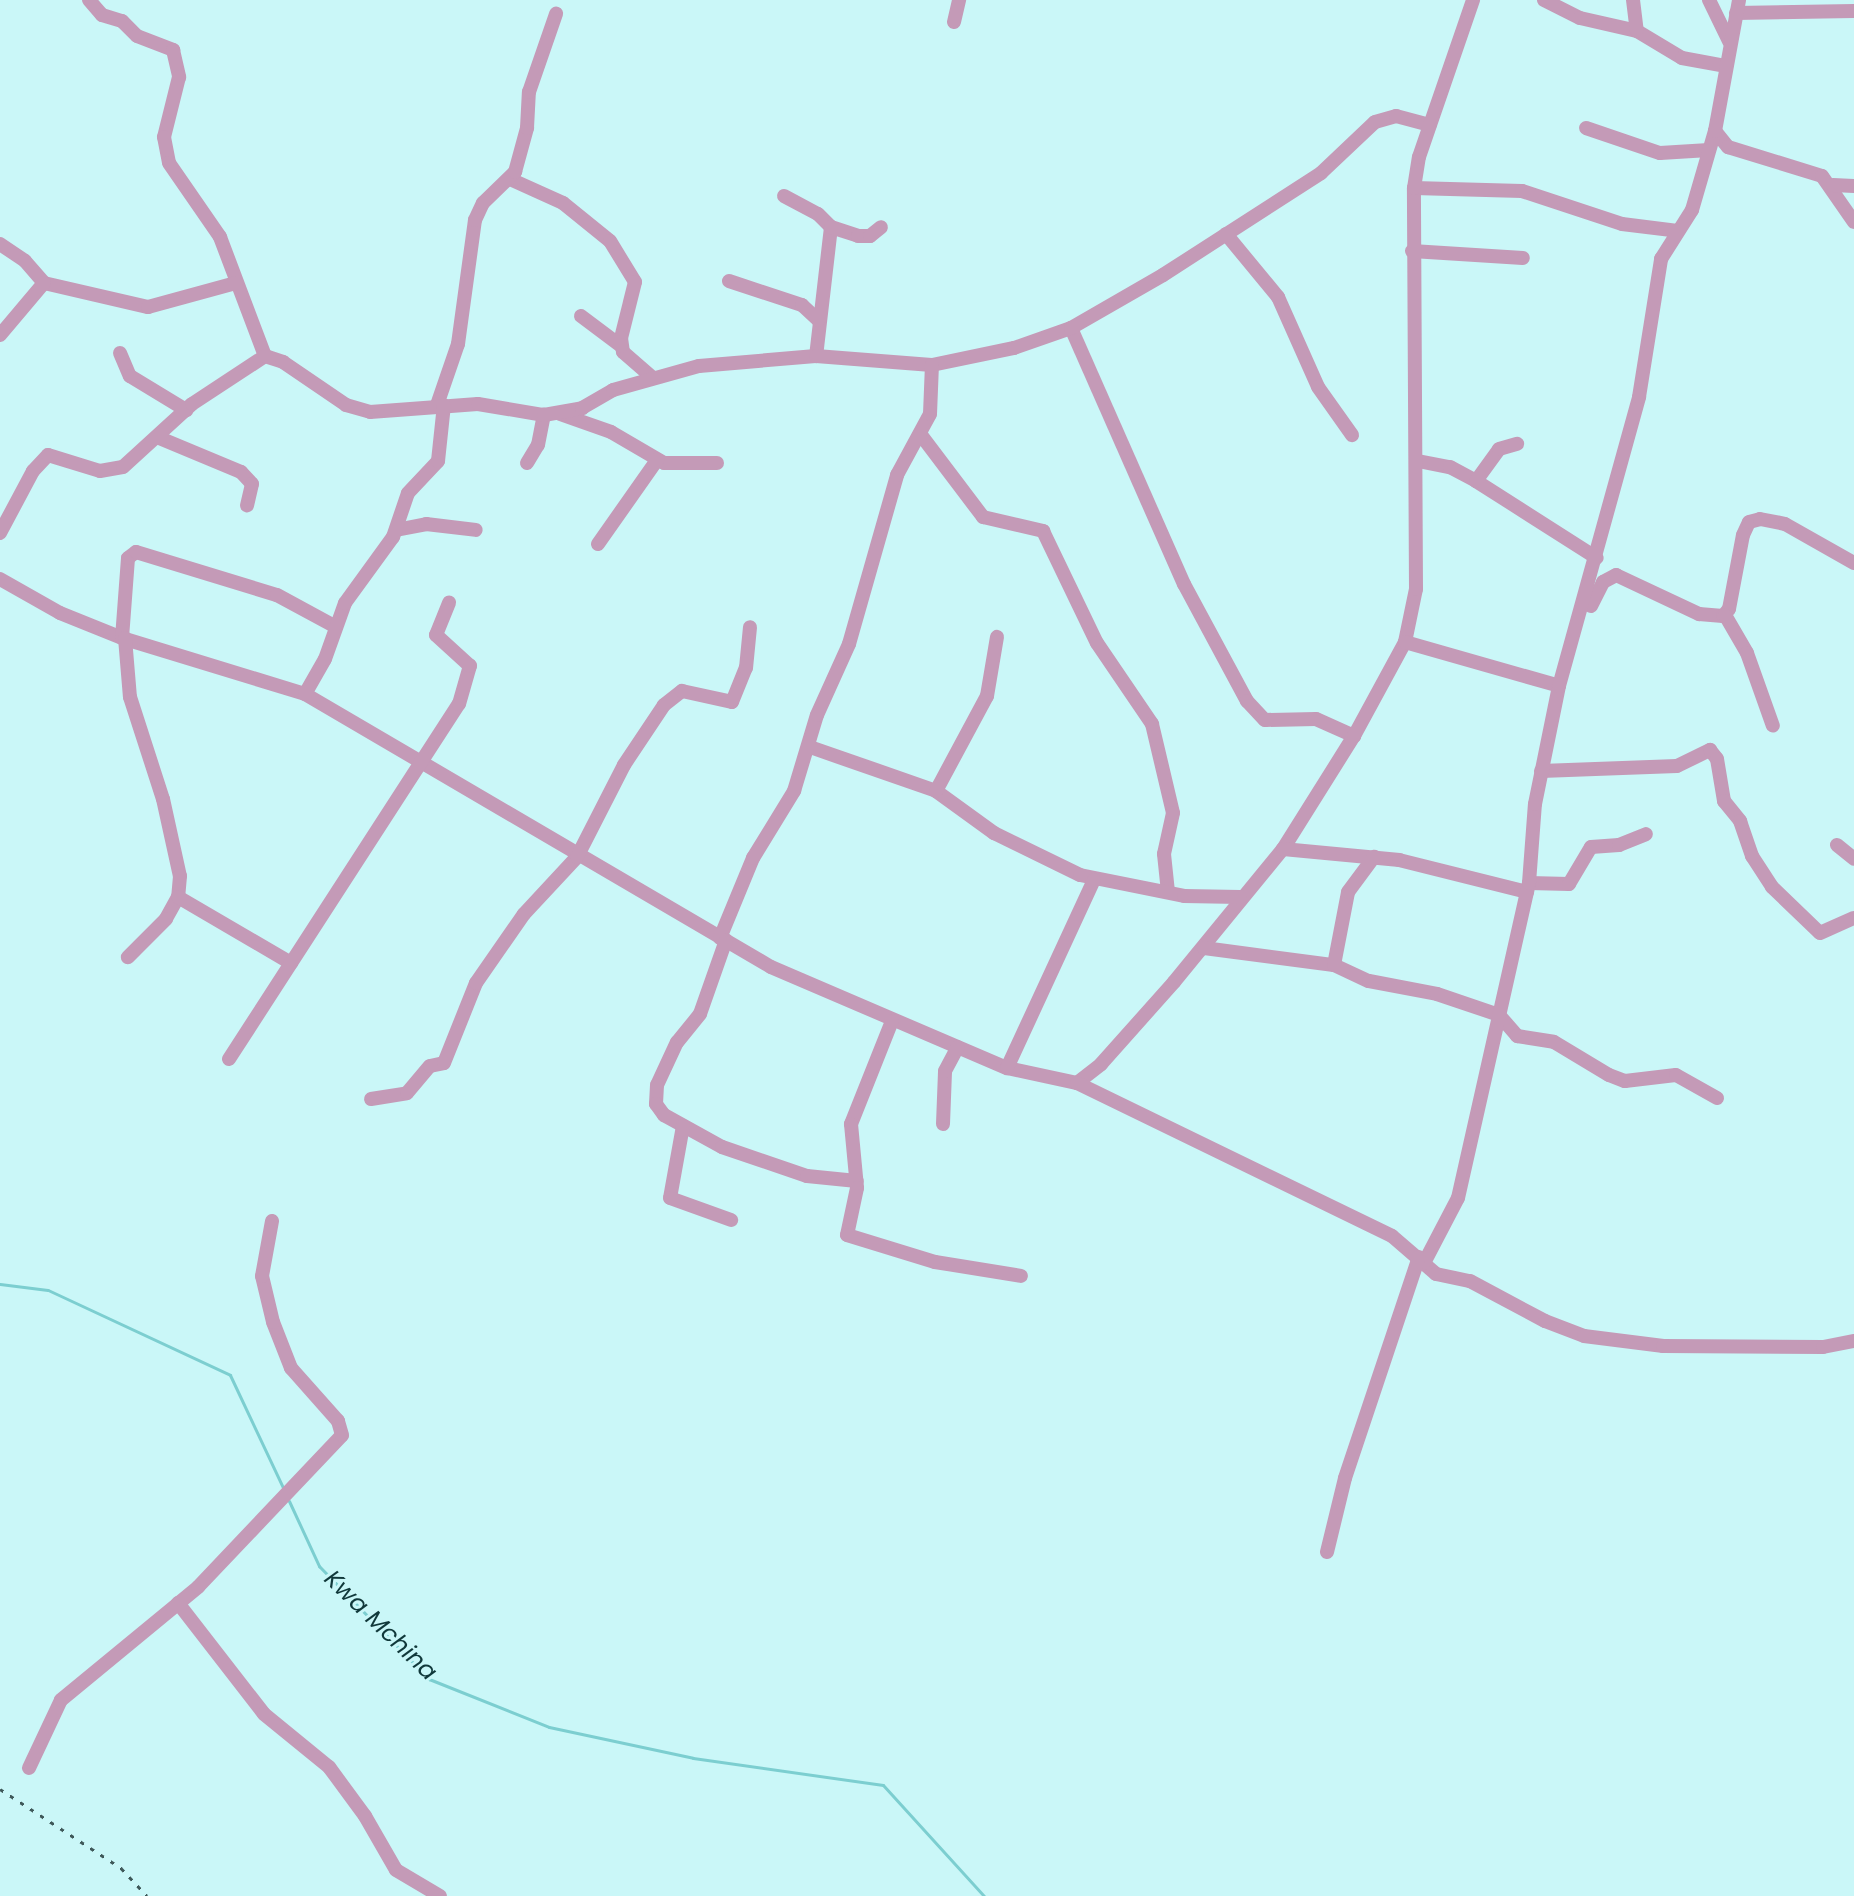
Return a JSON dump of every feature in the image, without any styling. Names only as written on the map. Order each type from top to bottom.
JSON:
[{"type":"street","points":[[89,0],[102,15],[122,21],[137,36],[173,50],[179,77],[165,127],[165,148],[174,177],[220,237],[265,356],[357,409],[383,413],[441,405],[552,414],[611,432],[657,460],[680,466],[717,463]]},
{"type":"street","points":[[954,22],[959,0]]},
{"type":"street","points":[[1077,1083],[1101,1064],[1204,948],[1240,897],[1283,849],[1354,736],[1405,642],[1416,589],[1418,461],[1412,251],[1414,188],[1430,125],[1473,0]]},
{"type":"street","points":[[1544,0],[1566,13],[1637,31],[1682,58],[1726,66]]},
{"type":"street","points":[[1633,0],[1637,31]]},
{"type":"street","points":[[1709,0],[1729,41]]},
{"type":"street","points":[[1327,1552],[1345,1478],[1421,1260],[1458,1198],[1528,888],[1541,771],[1559,686],[1581,619],[1639,397],[1661,259],[1692,210],[1715,131],[1737,7],[1854,11]]},
{"type":"street","points":[[305,694],[351,592],[396,530],[408,493],[438,461],[441,405],[458,344],[467,251],[478,210],[510,179],[527,128],[529,92],[556,14]]},
{"type":"street","points":[[527,463],[552,414],[653,378],[699,366],[816,356],[932,365],[983,357],[1071,328],[1226,234],[1342,157],[1375,122],[1396,116],[1430,125]]},
{"type":"street","points":[[1586,128],[1660,153],[1709,150]]},
{"type":"street","points":[[1715,131],[1728,147],[1799,167],[1833,185],[1854,186]]},
{"type":"street","points":[[510,179],[554,198],[610,241],[631,273],[635,291],[621,346]]},
{"type":"street","points":[[1833,185],[1854,222]]},
{"type":"street","points":[[1414,188],[1522,191],[1622,224],[1678,231]]},
{"type":"street","points":[[784,196],[831,227],[858,236],[870,236],[881,227]]},
{"type":"street","points":[[816,356],[831,227]]},
{"type":"street","points":[[1226,234],[1278,297],[1318,387],[1352,435]]},
{"type":"street","points":[[0,244],[44,283],[148,307],[236,283]]},
{"type":"street","points":[[1412,251],[1523,258]]},
{"type":"street","points":[[729,281],[802,305],[818,320]]},
{"type":"street","points":[[0,335],[44,283]]},
{"type":"street","points":[[581,316],[621,346],[653,378]]},
{"type":"street","points":[[1071,328],[1184,584],[1216,635],[1247,701],[1265,720],[1316,719],[1354,736]]},
{"type":"street","points":[[120,353],[130,376],[186,410]]},
{"type":"street","points":[[0,533],[33,471],[48,455],[113,471],[186,410],[265,356]]},
{"type":"street","points":[[857,1181],[773,1166],[683,1126],[660,1111],[655,1091],[677,1042],[700,1014],[753,858],[789,803],[810,747],[817,715],[849,644],[897,475],[921,435],[933,404],[932,365]]},
{"type":"street","points":[[921,435],[983,517],[1043,531],[1097,643],[1152,724],[1173,813],[1164,854],[1168,892]]},
{"type":"street","points":[[157,437],[241,472],[252,484],[247,505]]},
{"type":"street","points":[[1476,481],[1499,449],[1517,444]]},
{"type":"street","points":[[598,544],[657,460]]},
{"type":"street","points":[[1418,461],[1450,467],[1476,481],[1597,558]]},
{"type":"street","points":[[1773,726],[1747,653],[1725,615],[1749,522],[1772,518],[1854,563]]},
{"type":"street","points":[[396,530],[426,524],[476,530]]},
{"type":"street","points":[[128,957],[166,919],[178,897],[174,841],[139,733],[123,638],[128,558],[136,552],[258,588],[336,627]]},
{"type":"street","points":[[1581,619],[1603,582],[1616,575],[1699,614],[1725,615]]},
{"type":"street","points":[[0,579],[60,613],[123,638],[305,694],[420,758],[577,857],[771,967],[1007,1068],[1077,1083],[1392,1236],[1436,1274],[1470,1281],[1545,1321],[1584,1336],[1663,1346],[1811,1347],[1854,1341]]},
{"type":"street","points":[[229,1059],[397,805],[420,758],[459,704],[471,671],[468,663],[438,639],[449,603]]},
{"type":"street","points":[[371,1099],[410,1092],[430,1066],[444,1063],[476,983],[524,914],[577,857],[624,765],[664,705],[682,691],[732,702],[746,668],[750,627]]},
{"type":"street","points":[[936,791],[987,696],[997,637]]},
{"type":"street","points":[[1405,642],[1559,686]]},
{"type":"street","points":[[810,747],[936,791],[994,833],[1094,880],[1168,892],[1240,897]]},
{"type":"street","points":[[1541,771],[1677,766],[1710,750],[1717,759],[1724,801],[1740,821],[1752,856],[1772,887],[1820,933],[1854,918]]},
{"type":"street","points":[[1283,849],[1374,857],[1528,888],[1569,884],[1591,847],[1619,845],[1646,834]]},
{"type":"street","points":[[1837,845],[1854,859]]},
{"type":"street","points":[[1334,965],[1348,892],[1374,857]]},
{"type":"street","points":[[1007,1068],[1094,880]]},
{"type":"street","points":[[178,897],[291,963]]},
{"type":"street","points":[[1204,948],[1334,965],[1369,981],[1437,994],[1499,1015],[1517,1036],[1554,1042],[1609,1075],[1625,1081],[1676,1075],[1717,1098]]},
{"type":"street","points":[[892,1021],[851,1124],[857,1181],[846,1229],[851,1239],[935,1262],[1021,1276]]},
{"type":"street","points":[[943,1124],[945,1071],[958,1047]]},
{"type":"street","points":[[683,1126],[670,1198],[731,1220]]},
{"type":"street","points":[[29,1768],[61,1700],[234,1553],[342,1435],[341,1425],[291,1368],[273,1322],[262,1276],[272,1221]]},
{"type":"street","points":[[178,1603],[264,1714],[329,1767],[365,1816],[396,1870],[440,1896]]},
{"type":"waterway","name":"Kwa Mchina","points":[[0,1284],[48,1290],[230,1375],[284,1490]]},
{"type":"waterway","name":"Kwa Mchina","points":[[289,1501],[319,1566],[429,1679],[549,1727],[693,1758],[883,1785],[984,1896]]},
{"type":"railway","points":[[0,1789],[121,1868],[147,1896]]}]
